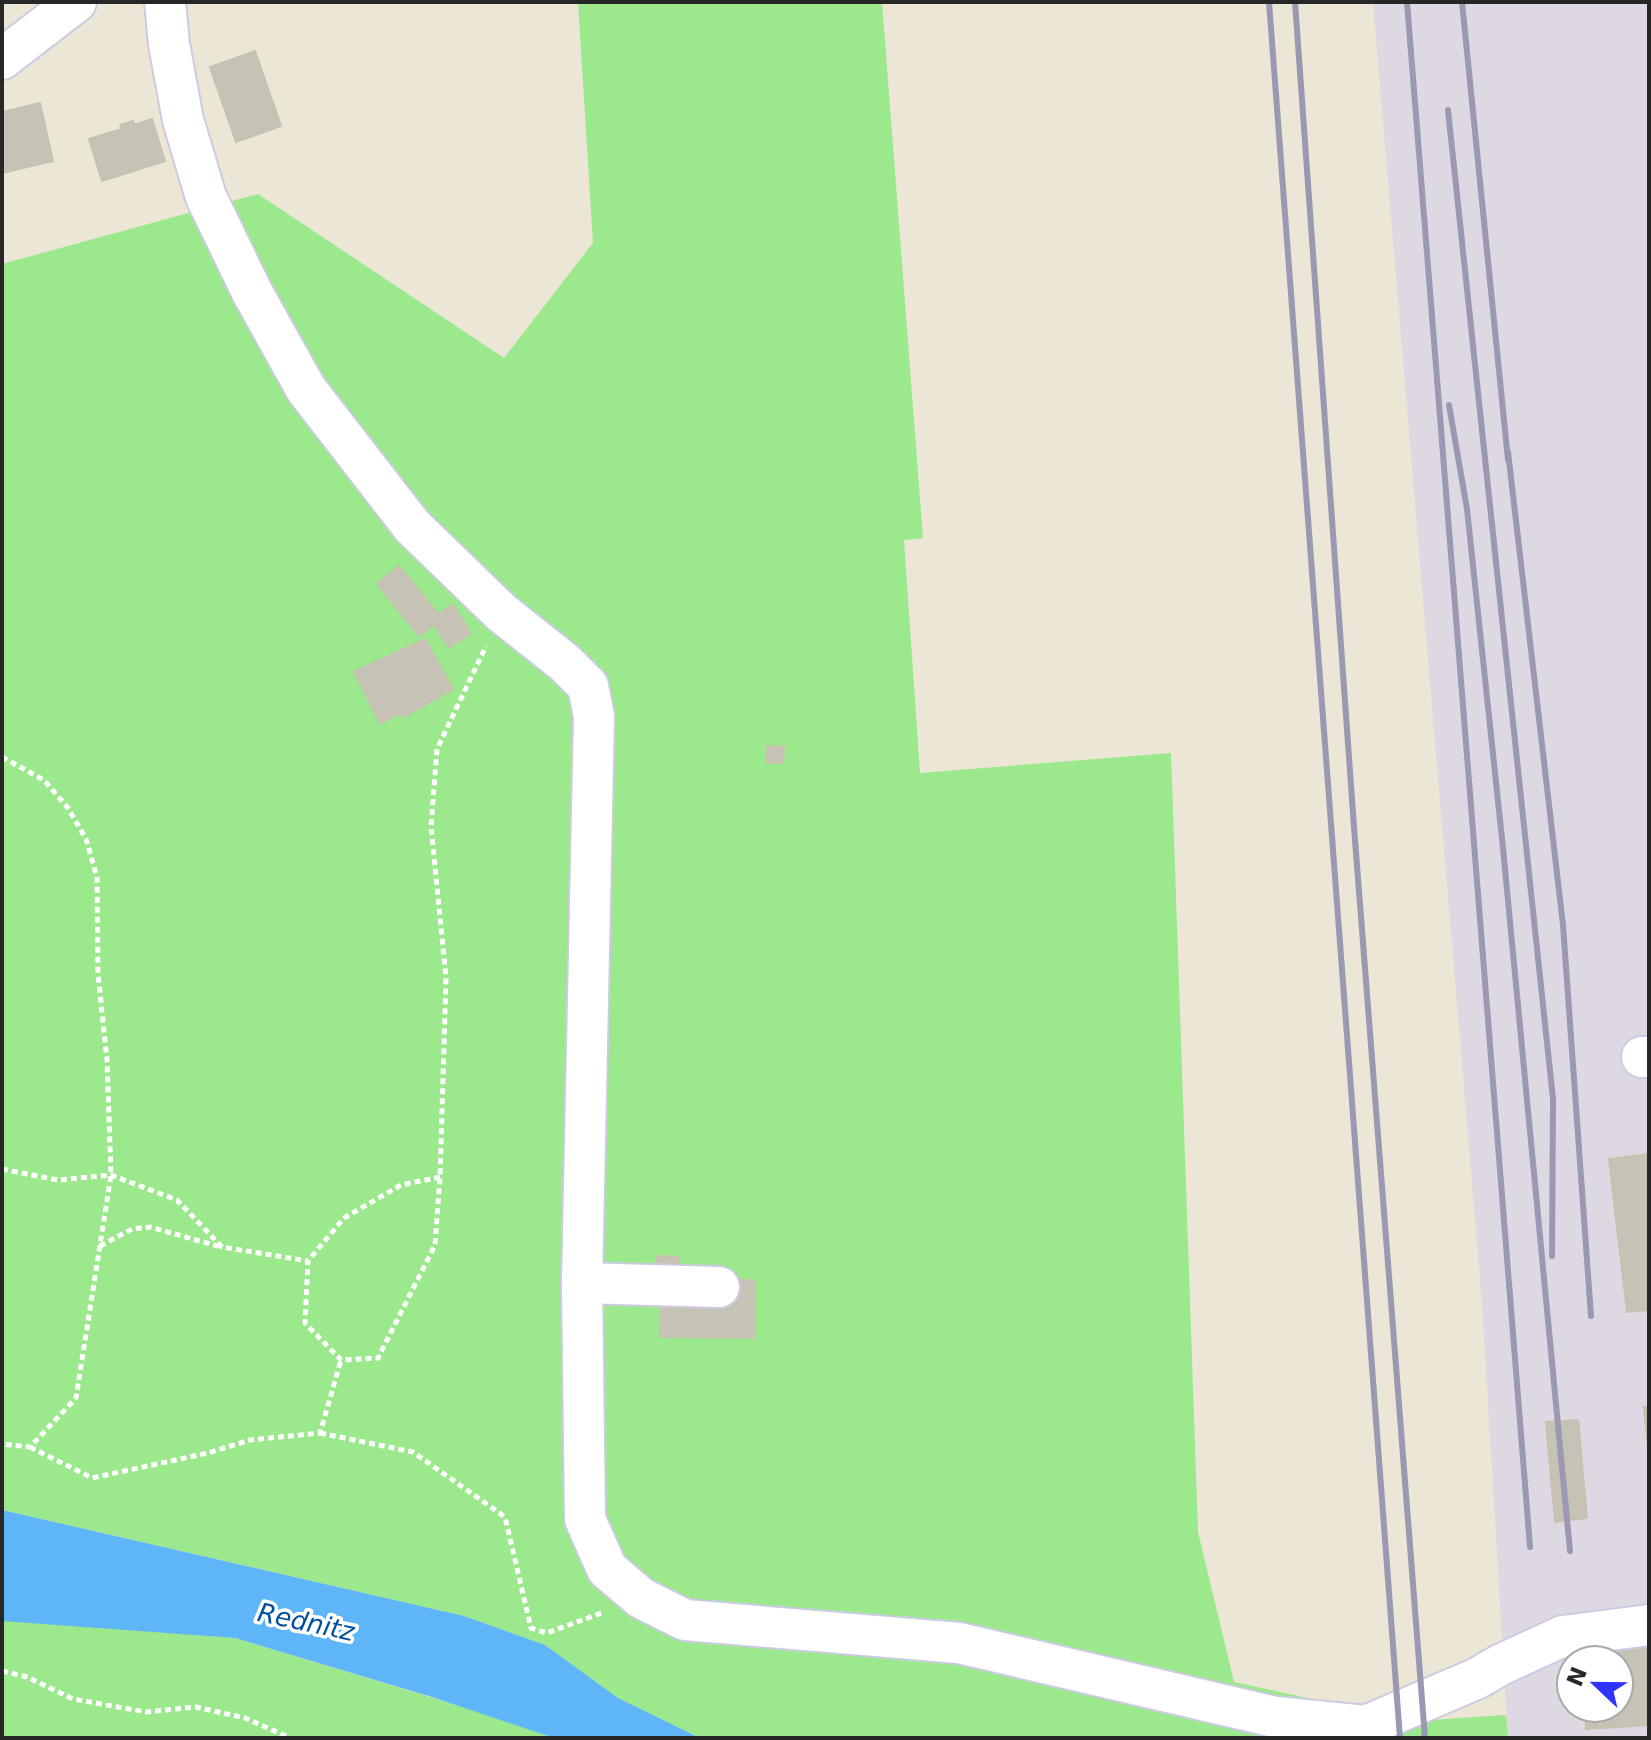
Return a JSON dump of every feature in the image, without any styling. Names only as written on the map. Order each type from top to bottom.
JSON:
[{"type":"street","points":[[2,59],[76,2]]},
{"type":"street","points":[[165,2],[183,120],[206,197],[252,292],[306,389],[412,526],[502,613],[565,663],[588,686],[594,716],[582,1283],[585,1519],[607,1569],[641,1598],[685,1620],[959,1643],[1275,1717],[1384,1732],[1500,1665],[1563,1636],[1649,1625]]},
{"type":"street","points":[[582,1283],[719,1287]]},
{"type":"path","points":[[440,1177],[401,1185],[344,1218],[308,1261],[305,1323],[341,1360],[378,1358],[435,1245],[440,1177],[446,978],[431,826],[437,749],[502,613]]},
{"type":"path","points":[[2,757],[44,780],[68,808],[86,839],[97,877],[98,974],[107,1060],[111,1175],[76,1398],[30,1447]]},
{"type":"path","points":[[2,1169],[58,1180],[111,1175],[177,1200],[222,1247]]},
{"type":"path","points":[[100,1246],[132,1229],[150,1227],[222,1247],[308,1261]]},
{"type":"path","points":[[320,1433],[341,1360]]},
{"type":"path","points":[[2,1444],[30,1447],[92,1478],[208,1453],[250,1440],[320,1433],[413,1452],[505,1517],[531,1628],[547,1633],[641,1598]]},
{"type":"path","points":[[2,1671],[27,1677],[73,1699],[146,1712],[196,1707],[245,1718],[290,1738]]},
{"type":"shaded area","points":[[1373,2],[1649,2],[1649,1738],[1508,1738],[1482,1303]]},
{"type":"green space","points":[[578,2],[882,2],[923,538],[904,540],[920,773],[1171,753],[1198,1532],[1234,1682],[1413,1721],[1506,1715],[1508,1738],[700,1738],[618,1698],[545,1645],[464,1616],[2,1510],[2,264],[258,194],[504,358],[593,243]]},
{"type":"green space","points":[[2,1620],[235,1638],[519,1724],[552,1738],[2,1738]]},
{"type":"water","name":"Rednitz","points":[[2,1510],[464,1616],[545,1645],[618,1698],[700,1738],[554,1738],[435,1698],[235,1638],[2,1621]]},
{"type":"building","points":[[255,51],[281,126],[236,142],[210,67]]},
{"type":"building","points":[[40,103],[53,161],[2,173],[2,112]]},
{"type":"building","points":[[152,119],[165,161],[102,181],[89,139],[122,129],[120,125],[133,121],[134,125]]},
{"type":"building","points":[[399,566],[438,614],[453,605],[471,633],[449,648],[434,624],[419,636],[377,584]]},
{"type":"building","points":[[425,639],[453,689],[403,717],[401,713],[380,724],[354,672]]},
{"type":"building","points":[[767,746],[784,747],[783,763],[766,763]]},
{"type":"building","points":[[1649,1154],[1649,1310],[1627,1312],[1609,1159]]},
{"type":"building","points":[[657,1256],[678,1257],[678,1272],[657,1272]]},
{"type":"building","points":[[735,1280],[755,1280],[754,1304],[734,1304]]},
{"type":"building","points":[[661,1302],[754,1304],[754,1338],[660,1337]]},
{"type":"building","points":[[1644,1407],[1649,1407],[1649,1456]]},
{"type":"building","points":[[1578,1420],[1587,1518],[1555,1522],[1546,1422]]},
{"type":"building","points":[[1649,1646],[1649,1725],[1586,1729],[1586,1724],[1635,1724],[1635,1647]]},
{"type":"railway","points":[[1269,2],[1400,1738]]},
{"type":"railway","points":[[1295,2],[1354,827],[1425,1738]]},
{"type":"railway","points":[[1407,2],[1530,1547]]},
{"type":"railway","points":[[1462,2],[1508,460]]},
{"type":"railway","points":[[1448,110],[1553,1099],[1552,1256]]},
{"type":"railway","points":[[1449,405],[1467,509],[1503,848],[1570,1551]]},
{"type":"railway","points":[[1508,452],[1563,925],[1591,1316]]}]
